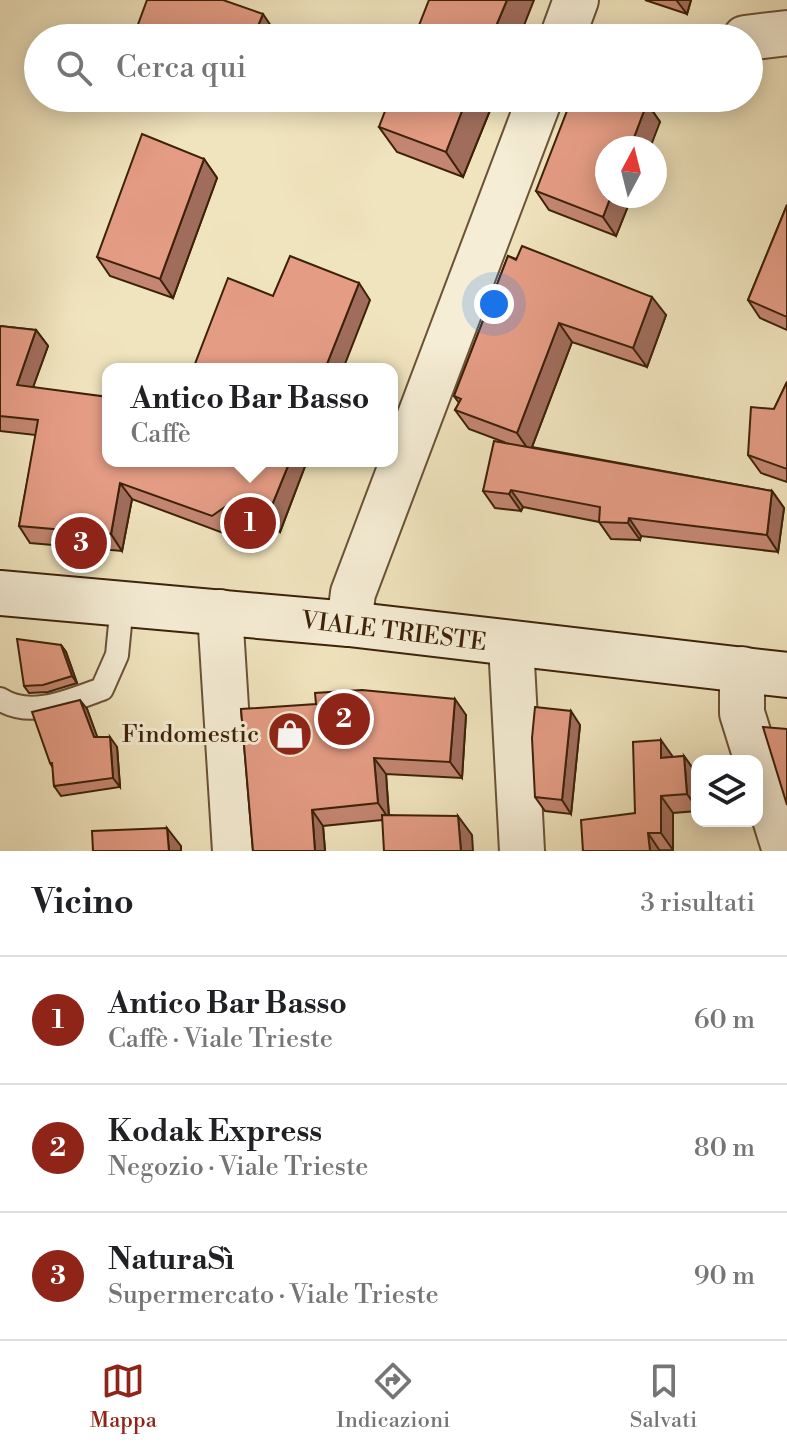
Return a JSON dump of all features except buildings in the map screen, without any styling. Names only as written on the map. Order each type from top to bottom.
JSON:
[{"type":"street","points":[[567,24],[576,0]]},
{"type":"street","points":[[763,36],[787,33]]},
{"type":"street","points":[[349,624],[353,593],[535,112]]},
{"type":"street","name":"VIALE TRIESTE","points":[[0,593],[349,624],[787,675]]},
{"type":"street","points":[[220,612],[235,851]]},
{"type":"street","points":[[511,644],[522,851]]},
{"type":"street","points":[[742,669],[742,713],[785,851]]},
{"type":"lane","points":[[0,699],[10,706],[52,707],[102,689],[117,655],[122,604]]},
{"type":"place","name":"Antico Bar Basso","points":[[250,523]]},
{"type":"place","name":"NaturaSì","points":[[81,543]]},
{"type":"place","name":"Kodak Express","points":[[344,719]]},
{"type":"place","name":"Findomestic","points":[[290,734]]}]
